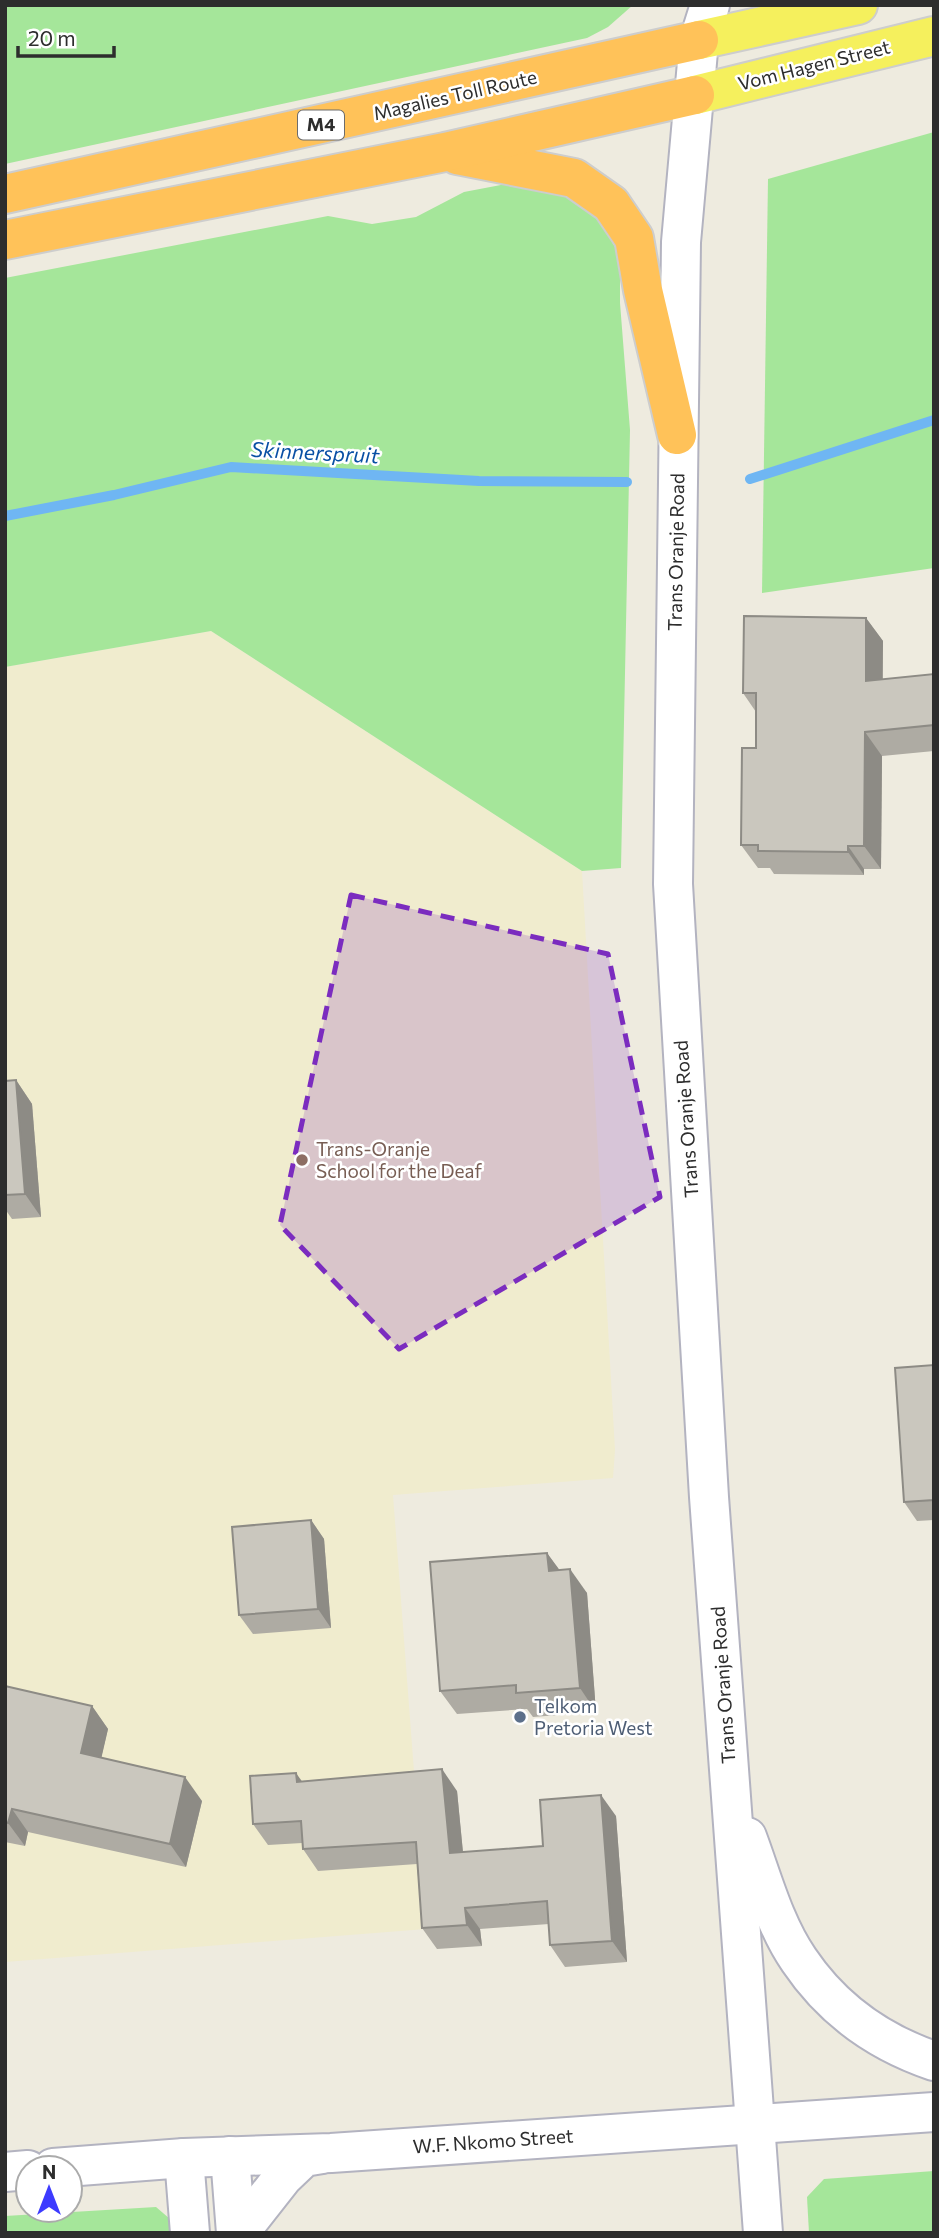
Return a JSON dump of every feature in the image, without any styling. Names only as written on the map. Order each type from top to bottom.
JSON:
[{"type":"highway","name":"Magalies Toll Route","points":[[5,194],[704,22]]},
{"type":"highway","points":[[5,240],[444,152],[695,95]]},
{"type":"highway","points":[[444,152],[574,178],[611,204],[634,238],[643,290],[677,435]]},
{"type":"main road","name":"M4","points":[[704,22],[858,5]]},
{"type":"main road","name":"Trans Oranje Road","points":[[704,22],[681,242],[674,910],[709,1497],[763,2233]]},
{"type":"main road","name":"Vom Hagen Street","points":[[695,95],[934,36]]},
{"type":"main road","points":[[731,1795],[776,1915],[797,1959],[829,1998],[859,2024],[906,2052],[934,2061]]},
{"type":"main road","name":"W.F. Nkomo Street","points":[[84,2166],[184,2158],[331,2153],[934,2112]]},
{"type":"main road","points":[[237,2233],[283,2177],[304,2157],[331,2153]]},
{"type":"main road","points":[[230,2157],[237,2233]]},
{"type":"main road","points":[[184,2158],[190,2233]]},
{"type":"highlighted area","points":[[351,895],[608,954],[660,1197],[399,1349],[280,1225]]},
{"type":"shaded area","name":"Trans-Oranje School for the Deaf","points":[[211,631],[582,871],[615,1450],[613,1478],[393,1495],[426,1929],[5,1962],[5,667]]},
{"type":"green space","points":[[5,5],[633,5],[608,27],[587,38],[5,164]]},
{"type":"green space","points":[[934,132],[934,568],[762,593],[768,179]]},
{"type":"green space","points":[[511,183],[549,187],[582,204],[596,217],[607,233],[616,249],[620,267],[620,303],[630,430],[621,868],[582,871],[211,631],[5,667],[5,278],[328,216],[372,224],[416,217],[464,192]]},
{"type":"green space","points":[[934,2171],[934,2233],[809,2233],[807,2197],[824,2179]]},
{"type":"green space","points":[[156,2207],[170,2219],[175,2233],[5,2233],[5,2216],[14,2215],[14,2224],[84,2224],[84,2211]]},
{"type":"building","points":[[744,616],[866,618],[866,681],[934,674],[934,725],[865,732],[864,846],[848,846],[848,852],[758,851],[758,845],[741,845],[742,748],[756,748],[756,693],[743,693]]},
{"type":"building","points":[[16,1080],[25,1194],[5,1195],[5,1081]]},
{"type":"building","points":[[934,1365],[934,1500],[904,1502],[895,1368]]},
{"type":"building","points":[[311,1520],[318,1609],[239,1615],[232,1527]]},
{"type":"building","points":[[547,1553],[549,1571],[570,1569],[580,1688],[516,1693],[516,1685],[440,1691],[430,1562]]},
{"type":"building","points":[[5,1686],[92,1706],[81,1753],[185,1777],[170,1844],[12,1809],[8,1823],[5,1822]]},
{"type":"building","points":[[442,1769],[450,1853],[543,1846],[540,1800],[601,1795],[612,1941],[550,1945],[547,1901],[465,1908],[467,1925],[422,1928],[416,1842],[303,1849],[301,1821],[253,1824],[250,1776],[296,1773],[297,1782]]},
{"type":"waterway","name":"Skinnerspruit","points":[[750,479],[934,420]]},
{"type":"waterway","name":"Skinnerspruit","points":[[5,516],[114,495],[231,467],[479,481],[627,482]]},
{"type":"place","name":"Trans-Oranje School for the Deaf","points":[[302,1160]]},
{"type":"place","name":"Telkom Pretoria West","points":[[520,1717]]}]
